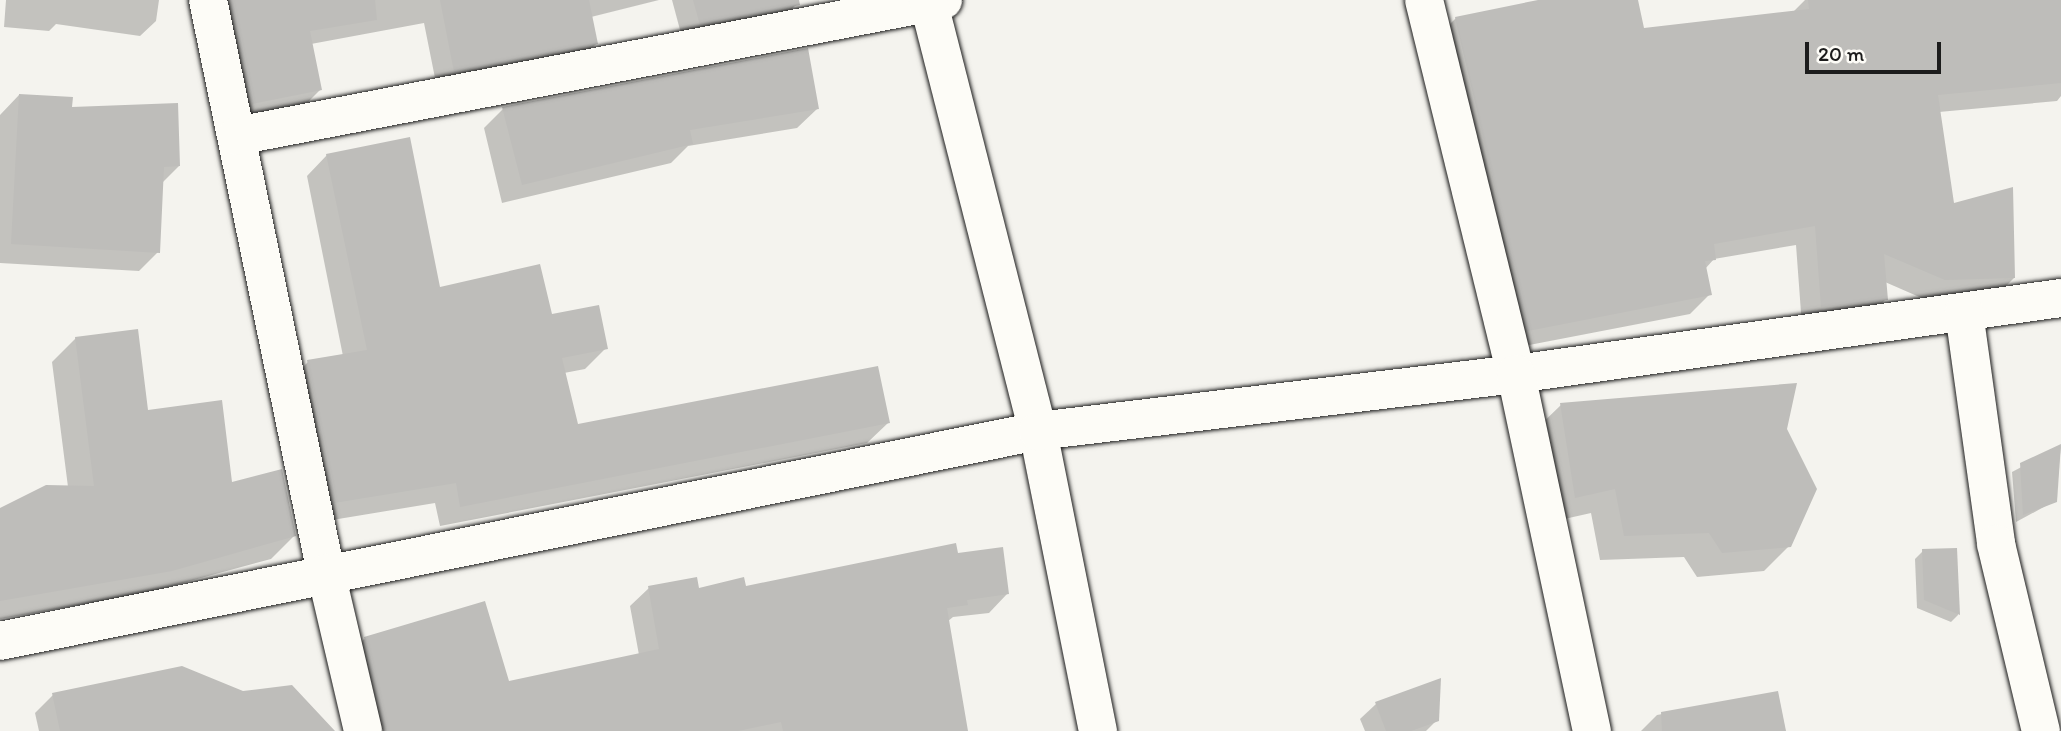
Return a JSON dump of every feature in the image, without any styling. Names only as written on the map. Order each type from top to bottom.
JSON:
[{"type":"street","points":[[208,0],[326,573],[363,731]]},
{"type":"street","points":[[1424,0],[1516,373],[1592,731]]},
{"type":"street","points":[[237,136],[933,1],[1038,430],[1098,731]]},
{"type":"street","points":[[0,641],[1038,430],[1516,373],[2061,298]]},
{"type":"street","points":[[1964,312],[1996,544],[2041,731]]},
{"type":"building","points":[[230,0],[375,0],[377,20],[310,31],[322,90],[252,104]]},
{"type":"building","points":[[440,0],[589,0],[598,44],[454,72]]},
{"type":"building","points":[[693,0],[799,0],[800,5],[700,25]]},
{"type":"building","points":[[1538,0],[1638,0],[1644,28],[1809,9],[1808,0],[2061,0],[2061,83],[1938,95],[1954,203],[2013,187],[2015,278],[1945,280],[1884,254],[1888,300],[1821,307],[1815,226],[1714,244],[1716,260],[1705,261],[1712,295],[1528,331],[1455,17]]},
{"type":"building","points":[[808,48],[819,109],[690,130],[693,144],[522,185],[502,107]]},
{"type":"building","points":[[19,94],[73,97],[72,107],[178,103],[180,166],[164,167],[160,253],[11,244]]},
{"type":"building","points":[[410,137],[440,287],[540,264],[552,314],[599,305],[608,349],[562,358],[578,424],[878,366],[890,423],[460,507],[456,483],[334,503],[307,360],[367,350],[326,154]]},
{"type":"building","points":[[138,329],[148,410],[222,400],[232,482],[282,469],[296,536],[172,571],[0,601],[0,508],[46,485],[94,486],[75,337]]},
{"type":"building","points":[[1797,383],[1787,429],[1817,489],[1791,547],[1722,553],[1709,533],[1624,536],[1615,489],[1575,498],[1560,403]]},
{"type":"building","points":[[2061,444],[2057,502],[2023,515],[2020,463]]},
{"type":"building","points":[[956,543],[958,553],[1003,547],[1009,594],[967,600],[968,605],[947,608],[968,731],[783,731],[781,722],[738,731],[384,731],[364,637],[485,601],[509,681],[659,649],[648,586],[697,577],[699,588],[744,577],[746,586]]},
{"type":"building","points":[[1957,548],[1960,615],[1924,600],[1922,549]]},
{"type":"building","points":[[182,666],[243,691],[292,685],[335,731],[60,731],[52,693]]},
{"type":"building","points":[[1441,678],[1439,721],[1411,731],[1386,731],[1375,702]]},
{"type":"building","points":[[1778,691],[1786,731],[1662,731],[1661,712]]}]
